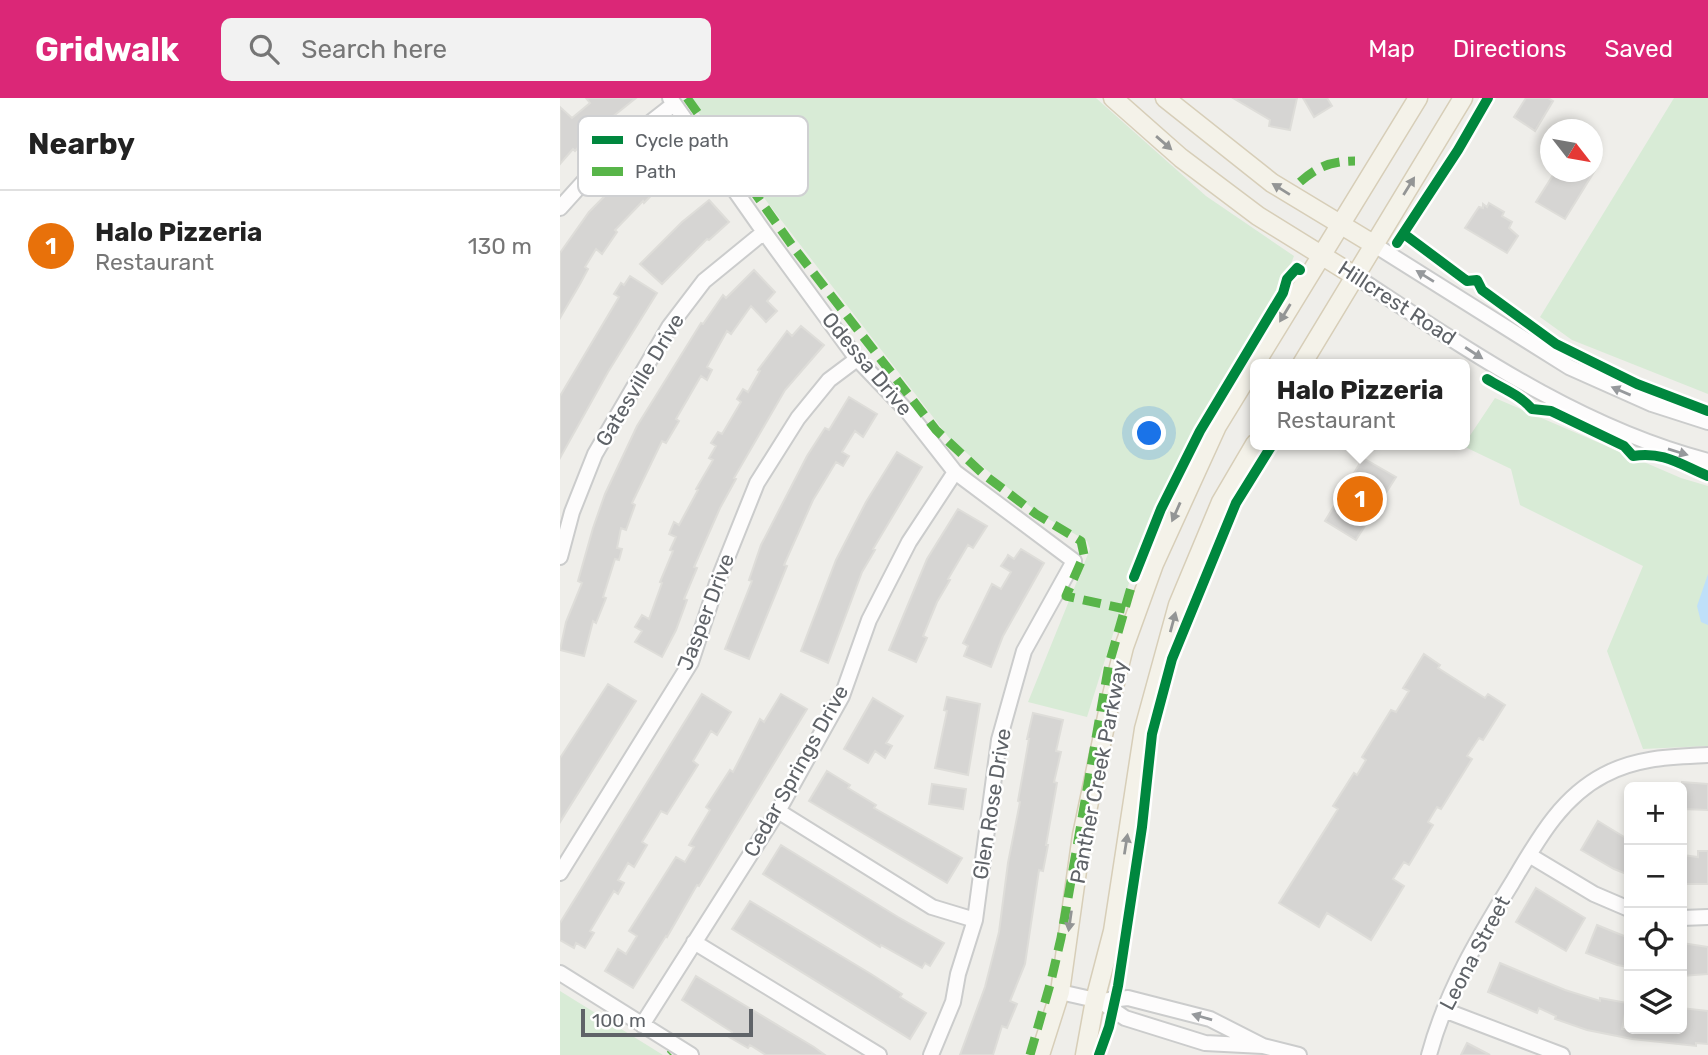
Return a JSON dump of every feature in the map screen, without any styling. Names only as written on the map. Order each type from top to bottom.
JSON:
[{"type":"main road","name":"Hillcrest Road","points":[[1113,98],[1181,158],[1258,216],[1355,276]]},
{"type":"main road","name":"Hillcrest Road","points":[[1165,98],[1272,183],[1373,244]]},
{"type":"main road","name":"Panther Creek Parkway","points":[[1258,359],[1418,98]]},
{"type":"main road","points":[[1305,359],[1463,98]]},
{"type":"main road","name":"Panther Creek Parkway","points":[[1040,1055],[1060,992],[1085,822],[1124,647],[1154,564],[1217,426],[1250,372]]},
{"type":"main road","name":"Panther Creek Parkway","points":[[1085,1055],[1113,931],[1144,729],[1178,605],[1221,502],[1251,450]]},
{"type":"street","points":[[654,116],[672,101]]},
{"type":"street","name":"Odessa Drive","points":[[672,101],[683,116]]},
{"type":"street","points":[[560,208],[578,188]]},
{"type":"street","name":"Odessa Drive","points":[[739,196],[857,359],[908,412],[955,472],[1074,561]]},
{"type":"street","name":"Gatesville Drive","points":[[560,557],[572,512],[595,454],[668,327],[704,281],[764,232]]},
{"type":"street","name":"Hillcrest Road","points":[[1373,244],[1569,366],[1652,404],[1708,422]]},
{"type":"street","name":"Hillcrest Road","points":[[1355,276],[1505,373],[1559,403],[1633,436],[1708,461]]},
{"type":"street","name":"Jasper Drive","points":[[560,873],[691,662],[717,583],[757,483],[798,418],[821,389],[857,359]]},
{"type":"street","name":"Cedar Springs Drive","points":[[642,1025],[778,811],[842,696],[869,620],[909,542],[955,472]]},
{"type":"street","name":"Glen Rose Drive","points":[[931,1055],[953,1002],[958,974],[975,920],[999,740],[1024,651],[1074,561]]},
{"type":"street","name":"Leona Street","points":[[1429,1055],[1444,1010],[1474,945],[1560,808],[1604,774],[1644,760],[1708,755]]},
{"type":"street","points":[[778,811],[932,906],[975,920]]},
{"type":"street","points":[[1529,855],[1594,894],[1627,908]]},
{"type":"street","points":[[1687,918],[1708,918]]},
{"type":"street","points":[[694,942],[879,1055]]},
{"type":"street","points":[[560,973],[691,1055]]},
{"type":"street","points":[[1060,992],[1097,1001],[1125,1018],[1205,1043],[1299,1055]]},
{"type":"street","points":[[1097,1001],[1128,998],[1210,1019],[1262,1050]]},
{"type":"street","points":[[1444,1010],[1562,1055]]},
{"type":"green space","points":[[687,98],[1096,98],[1206,196],[1294,256],[1282,287],[1188,443],[1131,577],[1087,717],[1028,702],[1090,549],[1087,541],[1038,513],[950,439],[763,196],[808,196],[808,116],[701,116]]},
{"type":"green space","points":[[1674,98],[1708,98],[1708,394],[1572,340],[1540,317]]},
{"type":"green space","points":[[1495,398],[1681,478],[1708,486],[1708,746],[1643,749],[1607,651],[1643,566],[1520,505],[1511,469],[1470,449],[1470,436]]},
{"type":"green space","points":[[560,991],[663,1055],[560,1055]]},
{"type":"water","points":[[1708,574],[1708,625],[1701,622],[1697,606]]},
{"type":"building","points":[[586,98],[636,98],[614,116],[578,116],[578,148],[575,151],[573,149],[560,164],[560,107],[572,118],[590,103]]},
{"type":"building","points":[[1233,98],[1297,98],[1290,130],[1269,126],[1270,120]]},
{"type":"building","points":[[1303,98],[1327,98],[1332,106],[1314,117]]},
{"type":"building","points":[[1526,98],[1548,98],[1553,101],[1535,131],[1514,117]]},
{"type":"building","points":[[1549,182],[1588,182],[1565,219],[1536,202]]},
{"type":"building","points":[[605,196],[651,196],[615,230],[617,232],[602,254],[596,249],[585,267],[588,269],[560,318],[560,253],[589,212]]},
{"type":"building","points":[[709,200],[729,222],[707,239],[662,284],[640,264],[682,222]]},
{"type":"building","points":[[1489,203],[1504,212],[1502,216],[1512,222],[1509,228],[1518,236],[1507,253],[1465,228],[1479,207],[1483,208],[1483,204],[1487,207]]},
{"type":"building","points":[[754,270],[775,292],[767,301],[777,311],[766,322],[751,306],[731,334],[727,331],[707,367],[712,370],[707,380],[701,376],[676,419],[679,421],[666,443],[662,441],[632,503],[635,505],[626,530],[621,528],[617,548],[622,549],[619,560],[615,559],[603,597],[606,598],[596,623],[593,621],[584,656],[560,650],[566,622],[582,583],[578,581],[593,528],[605,494],[637,426],[701,323],[703,324],[723,295],[726,298]]},
{"type":"building","points":[[630,276],[657,293],[608,372],[560,458],[560,396],[619,297],[614,294]]},
{"type":"building","points":[[801,326],[824,345],[785,390],[734,478],[736,479],[694,567],[697,568],[684,599],[687,600],[662,657],[635,642],[642,631],[635,627],[642,615],[649,619],[673,551],[670,550],[676,537],[669,534],[674,522],[679,525],[698,490],[696,489],[713,460],[709,458],[716,446],[711,443],[718,432],[722,434],[741,402],[737,399],[743,389],[748,392],[760,371],[758,370],[787,331],[792,336]]},
{"type":"building","points":[[849,397],[877,414],[863,437],[855,431],[842,452],[849,456],[843,466],[836,462],[813,500],[784,565],[787,566],[749,659],[725,649],[752,581],[749,580],[761,545],[807,456],[825,428],[829,430]]},
{"type":"building","points":[[897,452],[922,467],[873,549],[875,550],[862,572],[828,663],[801,651],[836,560],[866,502]]},
{"type":"building","points":[[1363,458],[1396,477],[1356,540],[1325,521]]},
{"type":"building","points":[[958,509],[987,526],[973,548],[968,545],[948,579],[950,580],[937,602],[923,636],[927,638],[916,662],[889,650],[927,559]]},
{"type":"building","points":[[1021,549],[1044,563],[1003,636],[991,667],[964,656],[968,646],[963,643],[992,584],[1001,589],[1011,572],[1001,566],[1008,555],[1014,559]]},
{"type":"building","points":[[1424,654],[1440,665],[1438,668],[1485,698],[1488,694],[1505,705],[1483,740],[1479,738],[1467,756],[1472,759],[1441,809],[1437,807],[1428,822],[1433,825],[1409,865],[1404,862],[1393,879],[1404,886],[1371,940],[1327,913],[1319,927],[1279,903],[1338,809],[1333,806],[1354,773],[1357,775],[1366,760],[1362,757],[1391,710],[1396,712],[1409,691],[1403,688]]},
{"type":"building","points":[[608,684],[636,701],[560,822],[560,758]]},
{"type":"building","points":[[702,694],[731,712],[717,735],[711,731],[693,761],[698,765],[667,814],[661,811],[642,842],[647,845],[634,867],[628,863],[618,880],[624,883],[618,894],[614,891],[590,931],[594,933],[585,948],[576,943],[574,948],[560,940],[560,923]]},
{"type":"building","points":[[781,694],[807,709],[633,988],[605,971],[618,949],[626,954],[637,936],[629,931],[676,857],[685,862],[694,847],[689,845],[710,810],[706,807],[730,770],[733,772],[760,719],[764,722]]},
{"type":"building","points":[[947,697],[980,704],[968,775],[935,768],[947,711],[944,710]]},
{"type":"building","points":[[873,698],[903,716],[886,743],[892,746],[885,758],[875,751],[868,763],[844,749]]},
{"type":"building","points":[[1033,713],[1063,720],[1056,751],[1061,752],[1054,782],[1057,783],[1048,845],[1043,871],[1039,870],[1025,964],[1010,1001],[1017,1004],[1007,1028],[1002,1026],[993,1055],[960,1055],[985,987],[999,932]]},
{"type":"building","points":[[827,771],[876,805],[874,808],[962,858],[947,883],[809,801]]},
{"type":"building","points":[[1687,782],[1708,784],[1708,810],[1687,809]]},
{"type":"building","points":[[932,784],[966,789],[963,809],[929,804]]},
{"type":"building","points":[[1598,821],[1624,837],[1624,873],[1614,869],[1581,850]]},
{"type":"building","points":[[781,845],[944,943],[930,966],[925,963],[922,968],[881,945],[880,947],[763,874]]},
{"type":"building","points":[[1698,851],[1708,851],[1708,884],[1687,884],[1687,856],[1698,857]]},
{"type":"building","points":[[1536,888],[1585,918],[1566,951],[1516,922]]},
{"type":"building","points":[[750,901],[871,974],[926,1013],[910,1039],[732,929]]},
{"type":"building","points":[[1597,925],[1624,936],[1624,966],[1586,953]]},
{"type":"building","points":[[1687,944],[1708,947],[1708,974],[1687,976]]},
{"type":"building","points":[[1500,963],[1565,990],[1600,1001],[1600,998],[1624,1002],[1624,1034],[1687,1034],[1687,1009],[1708,1011],[1708,1044],[1696,1043],[1696,1046],[1632,1039],[1587,1030],[1555,1019],[1556,1016],[1539,1008],[1537,1013],[1488,992]]},
{"type":"building","points":[[696,976],[825,1055],[766,1055],[729,1037],[732,1032],[682,1000]]},
{"type":"building","points":[[1467,1043],[1490,1055],[1461,1055]]},
{"type":"marked path","points":[[687,98],[700,116]]},
{"type":"marked path","points":[[1300,182],[1326,166],[1355,161]]},
{"type":"marked path","points":[[757,196],[794,248],[936,430],[982,473],[1036,514],[1081,541],[1084,555],[1066,596],[1125,609]]},
{"type":"marked path","points":[[1030,1055],[1061,938],[1109,664],[1134,577]]},
{"type":"cycle path","points":[[1397,243],[1458,150],[1488,98]]},
{"type":"cycle path","points":[[1404,234],[1467,281],[1477,280],[1482,290],[1556,344],[1637,384],[1708,411]]},
{"type":"cycle path","points":[[1134,577],[1161,509],[1200,431],[1283,293],[1287,279],[1297,268],[1300,270]]},
{"type":"cycle path","points":[[1487,379],[1517,396],[1532,409],[1551,411],[1624,446],[1633,456],[1663,457],[1708,476]]},
{"type":"cycle path","points":[[1099,1055],[1109,1027],[1118,986],[1142,827],[1152,734],[1172,659],[1236,503],[1269,450]]},
{"type":"place","name":"Halo Pizzeria","points":[[1360,499]]}]
